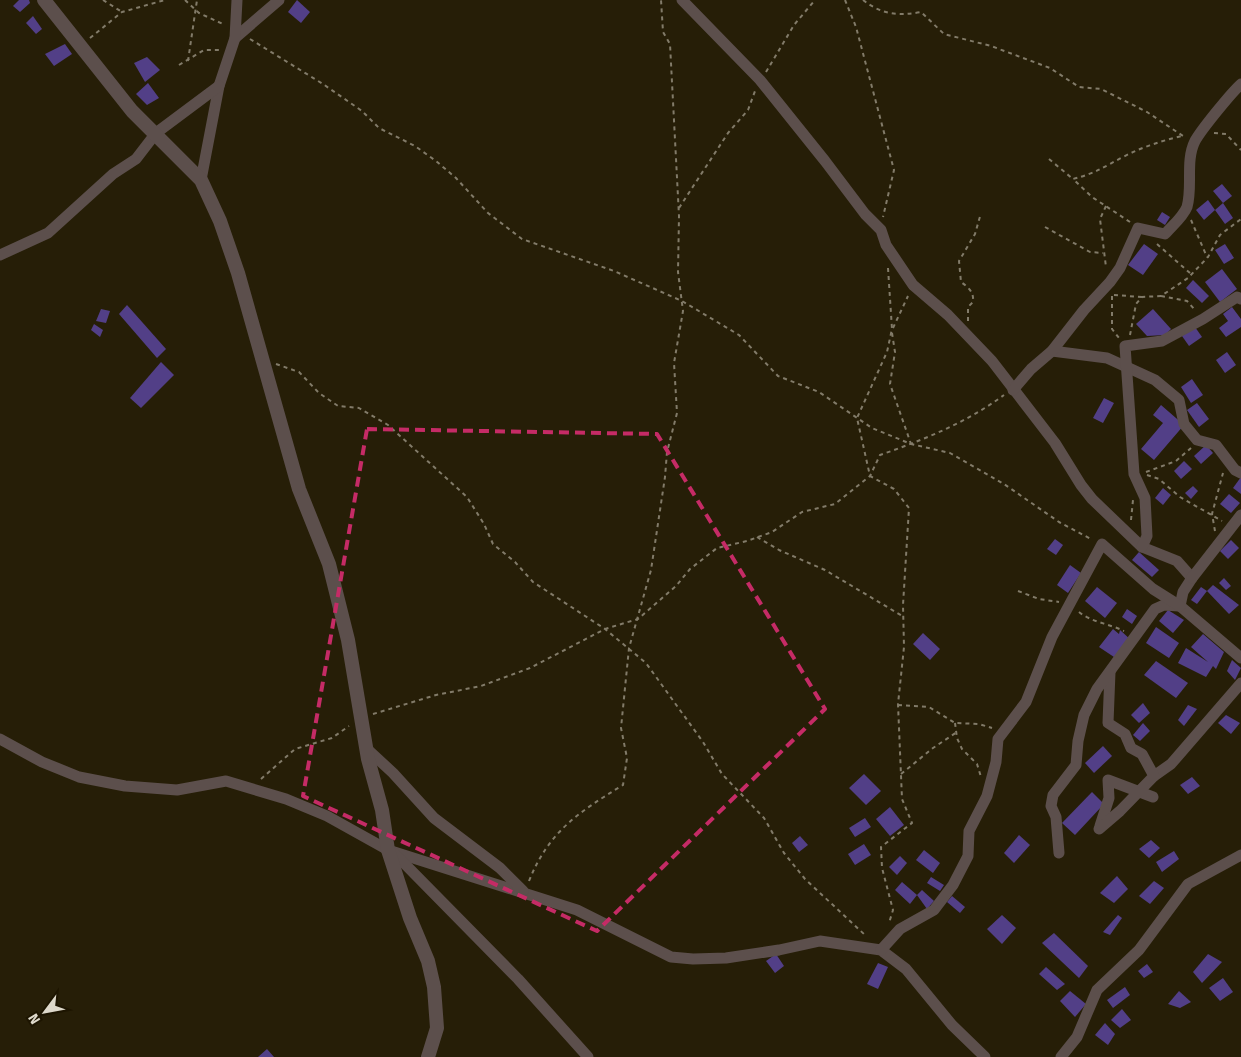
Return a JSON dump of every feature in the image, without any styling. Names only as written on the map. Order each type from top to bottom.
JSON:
[{"type":"street","points":[[44,0],[119,96],[201,180],[220,221],[238,273],[299,489],[329,564],[348,640],[360,718],[390,851],[410,918],[428,961],[437,1008],[437,1028],[428,1057]]},
{"type":"street","points":[[201,180],[219,86],[235,38],[237,0]]},
{"type":"street","points":[[235,38],[279,0]]},
{"type":"street","points":[[682,0],[760,80],[865,214],[881,230],[886,245],[913,285],[992,361],[1012,390],[1061,451],[1081,486],[1142,547],[1177,561],[1192,578]]},
{"type":"street","points":[[1012,390],[1031,369],[1052,351],[1084,310],[1110,282],[1120,268],[1138,228],[1165,234],[1186,209],[1194,142],[1241,84]]},
{"type":"street","points":[[0,255],[48,233],[113,174],[136,159],[156,133],[219,86]]},
{"type":"street","points":[[1142,547],[1147,536],[1145,498],[1134,474],[1125,365],[1126,346],[1162,341],[1240,297]]},
{"type":"street","points":[[1052,351],[1107,358],[1155,380],[1179,400],[1184,424],[1197,440],[1216,445],[1235,470],[1241,473]]},
{"type":"street","points":[[1180,606],[1183,592],[1192,578],[1241,515]]},
{"type":"street","points":[[881,950],[900,929],[934,910],[953,885],[968,856],[969,831],[987,791],[996,762],[998,740],[1026,702],[1069,604],[1102,544],[1153,588],[1180,606],[1241,658]]},
{"type":"street","points":[[1059,853],[1056,817],[1051,806],[1053,795],[1076,765],[1078,741],[1084,715],[1097,689],[1155,609],[1164,605],[1180,606]]},
{"type":"street","points":[[1110,672],[1108,723],[1125,734],[1131,748],[1142,754],[1154,776]]},
{"type":"street","points":[[1153,797],[1138,792],[1154,776],[1171,764],[1241,683]]},
{"type":"street","points":[[0,739],[42,762],[80,777],[106,782],[177,790],[226,781],[251,788],[327,816],[390,851],[577,910],[671,957],[682,959],[726,958],[779,950],[820,941],[881,950],[906,969],[952,1025],[985,1057]]},
{"type":"street","points":[[366,748],[393,773],[434,818],[500,868],[524,892]]},
{"type":"street","points":[[390,851],[518,979],[588,1057]]},
{"type":"street","points":[[1061,1057],[1077,1037],[1097,990],[1139,950],[1188,884],[1241,855]]},
{"type":"path","points":[[103,0],[122,12]]},
{"type":"path","points":[[81,46],[122,12],[165,0]]},
{"type":"path","points":[[185,0],[195,11],[231,29],[235,38],[251,39],[303,70],[362,111],[379,128],[415,146],[456,178],[488,213],[522,240],[614,271],[682,301],[739,335],[778,376],[819,392],[872,428],[910,444],[950,454],[1004,484],[1060,522],[1102,544]]},
{"type":"path","points":[[188,61],[197,0]]},
{"type":"path","points":[[524,892],[538,857],[569,820],[623,785],[627,758],[621,728],[629,648],[651,570],[659,525],[667,452],[677,413],[674,363],[683,311],[678,272],[679,208],[670,44],[663,32],[661,0]]},
{"type":"path","points":[[679,208],[728,133],[748,110],[760,80],[794,25],[815,0]]},
{"type":"path","points":[[845,0],[856,27],[894,170],[881,230]]},
{"type":"path","points":[[864,0],[875,10],[900,16],[921,12],[944,34],[991,46],[1050,68],[1079,87],[1101,89],[1147,112],[1194,142]]},
{"type":"path","points":[[180,65],[204,50],[231,50]]},
{"type":"path","points":[[1073,179],[1095,173],[1151,144],[1203,132],[1226,134],[1241,150]]},
{"type":"path","points":[[1049,159],[1092,197],[1138,228],[1191,274]]},
{"type":"path","points":[[1106,206],[1100,219],[1103,253],[1110,282]]},
{"type":"path","points":[[1186,209],[1208,258]]},
{"type":"path","points":[[968,336],[968,307],[973,302],[973,297],[970,289],[961,282],[959,261],[975,234],[981,213]]},
{"type":"path","points":[[1161,296],[1191,274],[1208,258],[1220,235],[1241,220]]},
{"type":"path","points":[[1045,226],[1090,252],[1103,253]]},
{"type":"path","points":[[887,266],[895,352],[890,384],[910,444]]},
{"type":"path","points":[[888,926],[893,910],[882,868],[881,847],[912,823],[902,799],[898,705],[904,647],[909,508],[894,489],[870,476],[857,418],[887,352],[892,329],[913,285]]},
{"type":"path","points":[[1142,297],[1136,304],[1132,331],[1126,346],[1112,329],[1112,294],[1142,297],[1161,296],[1187,301],[1203,319]]},
{"type":"path","points":[[262,359],[299,372],[319,393],[338,406],[359,408],[388,425],[467,497],[484,524],[493,544],[515,562],[533,582],[605,629],[646,663],[702,742],[722,774],[764,818],[784,853],[805,878],[881,950]]},
{"type":"path","points":[[251,788],[295,749],[332,738],[360,718],[399,705],[481,686],[522,671],[605,629],[638,619],[676,586],[690,569],[717,548],[772,532],[802,512],[835,504],[870,476],[880,455],[910,444],[983,410],[1012,390]]},
{"type":"path","points":[[1197,440],[1176,461],[1158,466],[1144,474],[1159,479],[1180,497],[1212,514],[1232,528]]},
{"type":"path","points":[[1217,547],[1212,514],[1227,458]]},
{"type":"path","points":[[1130,535],[1131,514],[1137,480]]},
{"type":"path","points":[[757,537],[779,550],[825,570],[904,617]]},
{"type":"path","points":[[1018,591],[1039,599],[1069,604],[1086,618],[1108,623],[1136,636]]},
{"type":"path","points":[[898,705],[929,706],[955,723],[979,724],[1004,732]]},
{"type":"path","points":[[955,723],[962,749],[977,764],[987,791]]},
{"type":"path","points":[[901,774],[933,748],[957,732]]},
{"type":"highlighted area","points":[[367,429],[657,434],[825,709],[597,931],[303,796]]},
{"type":"building","points":[[19,0],[29,0],[30,3],[20,12],[13,6]]},
{"type":"building","points":[[297,0],[310,12],[301,23],[288,12]]},
{"type":"building","points":[[33,16],[42,29],[36,34],[26,23]]},
{"type":"building","points":[[65,44],[72,54],[54,66],[45,54]]},
{"type":"building","points":[[147,57],[160,70],[145,82],[134,63]]},
{"type":"building","points":[[148,83],[159,98],[147,105],[136,94]]},
{"type":"building","points":[[1222,184],[1232,196],[1223,203],[1213,191]]},
{"type":"building","points":[[1208,200],[1215,210],[1204,220],[1196,210]]},
{"type":"building","points":[[1223,203],[1233,218],[1225,224],[1215,210]]},
{"type":"building","points":[[1162,212],[1170,217],[1165,225],[1157,220]]},
{"type":"building","points":[[1144,244],[1158,254],[1143,275],[1128,265]]},
{"type":"building","points":[[1225,244],[1234,258],[1224,264],[1215,250]]},
{"type":"building","points":[[1222,269],[1237,289],[1220,302],[1205,282]]},
{"type":"building","points":[[1193,280],[1209,296],[1202,303],[1186,288]]},
{"type":"building","points":[[127,305],[166,349],[157,358],[119,314]]},
{"type":"building","points":[[1232,307],[1241,319],[1241,327],[1226,337],[1219,328],[1228,321],[1223,314]]},
{"type":"building","points":[[101,309],[110,311],[106,323],[96,321]]},
{"type":"building","points":[[1153,309],[1171,329],[1165,335],[1147,336],[1136,324]]},
{"type":"building","points":[[94,324],[103,330],[100,337],[91,330]]},
{"type":"building","points":[[1195,327],[1202,337],[1189,346],[1182,336]]},
{"type":"building","points":[[1227,352],[1236,365],[1225,373],[1216,360]]},
{"type":"building","points":[[161,362],[174,375],[141,408],[130,398]]},
{"type":"building","points":[[1192,379],[1203,395],[1191,403],[1181,387]]},
{"type":"building","points":[[1104,398],[1114,403],[1103,423],[1093,418]]},
{"type":"building","points":[[1197,403],[1209,419],[1199,427],[1187,410]]},
{"type":"building","points":[[1161,405],[1184,425],[1154,460],[1141,449],[1163,423],[1153,415]]},
{"type":"building","points":[[1206,445],[1213,453],[1201,464],[1194,456]]},
{"type":"building","points":[[1184,461],[1192,469],[1181,479],[1174,471]]},
{"type":"building","points":[[1241,477],[1241,494],[1233,488]]},
{"type":"building","points":[[1193,486],[1198,491],[1191,499],[1185,493]]},
{"type":"building","points":[[1163,488],[1171,495],[1163,505],[1155,498]]},
{"type":"building","points":[[1229,494],[1240,503],[1231,513],[1220,504]]},
{"type":"building","points":[[1055,539],[1063,545],[1056,555],[1047,549]]},
{"type":"building","points":[[1231,540],[1239,548],[1228,559],[1220,551]]},
{"type":"building","points":[[1139,552],[1159,570],[1152,577],[1132,560]]},
{"type":"building","points":[[1070,565],[1081,573],[1068,593],[1057,585]]},
{"type":"building","points":[[1224,578],[1231,586],[1226,590],[1219,583]]},
{"type":"building","points":[[1213,585],[1239,605],[1229,614],[1207,591]]},
{"type":"building","points":[[1097,587],[1117,603],[1105,618],[1085,601]]},
{"type":"building","points":[[1201,587],[1207,591],[1197,604],[1191,600]]},
{"type":"building","points":[[1127,609],[1137,616],[1132,624],[1122,617]]},
{"type":"building","points":[[1168,610],[1184,620],[1173,633],[1159,621]]},
{"type":"building","points":[[1156,627],[1179,643],[1169,658],[1146,643]]},
{"type":"building","points":[[1113,629],[1119,634],[1120,630],[1132,641],[1117,659],[1099,647]]},
{"type":"building","points":[[923,633],[940,649],[930,660],[913,644]]},
{"type":"building","points":[[1203,634],[1224,652],[1216,669],[1213,666],[1206,677],[1178,663],[1186,648],[1208,662],[1191,647]]},
{"type":"building","points":[[1232,660],[1241,668],[1235,680],[1227,671]]},
{"type":"building","points":[[1156,661],[1188,683],[1176,698],[1144,675]]},
{"type":"building","points":[[1143,703],[1150,713],[1139,723],[1131,715]]},
{"type":"building","points":[[1188,705],[1197,709],[1184,726],[1178,720]]},
{"type":"building","points":[[1226,715],[1240,723],[1231,734],[1218,723]]},
{"type":"building","points":[[1143,723],[1150,731],[1140,741],[1133,735]]},
{"type":"building","points":[[1103,746],[1112,756],[1094,773],[1085,763]]},
{"type":"building","points":[[864,774],[881,791],[866,805],[849,788]]},
{"type":"building","points":[[1192,777],[1200,786],[1188,794],[1180,785]]},
{"type":"building","points":[[1092,792],[1104,804],[1075,835],[1062,823]]},
{"type":"building","points":[[890,807],[904,825],[890,836],[876,819]]},
{"type":"building","points":[[865,818],[871,827],[855,837],[849,828]]},
{"type":"building","points":[[1019,835],[1030,845],[1014,863],[1004,853]]},
{"type":"building","points":[[800,836],[808,845],[799,852],[792,843]]},
{"type":"building","points":[[1151,840],[1160,848],[1149,858],[1139,849]]},
{"type":"building","points":[[864,844],[871,855],[855,865],[848,854]]},
{"type":"building","points":[[924,850],[940,863],[933,873],[916,860]]},
{"type":"building","points":[[1174,851],[1179,859],[1162,872],[1156,862]]},
{"type":"building","points":[[900,856],[907,863],[897,875],[889,867]]},
{"type":"building","points":[[1117,876],[1128,889],[1114,903],[1100,893]]},
{"type":"building","points":[[931,877],[944,885],[940,891],[927,883]]},
{"type":"building","points":[[1154,881],[1164,888],[1150,904],[1139,896]]},
{"type":"building","points":[[902,882],[917,895],[910,904],[895,890]]},
{"type":"building","points":[[922,890],[934,901],[927,909],[917,895]]},
{"type":"building","points":[[952,896],[965,907],[960,913],[947,902]]},
{"type":"building","points":[[1002,915],[1016,928],[1002,944],[987,929]]},
{"type":"building","points":[[1118,915],[1122,918],[1110,935],[1103,932]]},
{"type":"building","points":[[1054,933],[1088,966],[1079,978],[1042,943]]},
{"type":"building","points":[[776,954],[784,966],[775,973],[766,961]]},
{"type":"building","points":[[1208,954],[1222,962],[1202,983],[1193,972]]},
{"type":"building","points":[[878,963],[888,967],[878,989],[867,984]]},
{"type":"building","points":[[1147,964],[1153,972],[1144,978],[1138,971]]},
{"type":"building","points":[[1046,967],[1065,984],[1057,990],[1039,974]]},
{"type":"building","points":[[1223,978],[1233,992],[1220,1001],[1209,988]]},
{"type":"building","points":[[1125,987],[1130,995],[1113,1008],[1107,1000]]},
{"type":"building","points":[[1070,991],[1086,1004],[1075,1017],[1060,1001]]},
{"type":"building","points":[[1179,991],[1191,1002],[1180,1008],[1168,1004]]},
{"type":"building","points":[[1122,1009],[1131,1020],[1120,1028],[1111,1020]]},
{"type":"building","points":[[1105,1023],[1115,1034],[1108,1045],[1095,1035]]},
{"type":"building","points":[[267,1049],[274,1057],[258,1057]]}]
